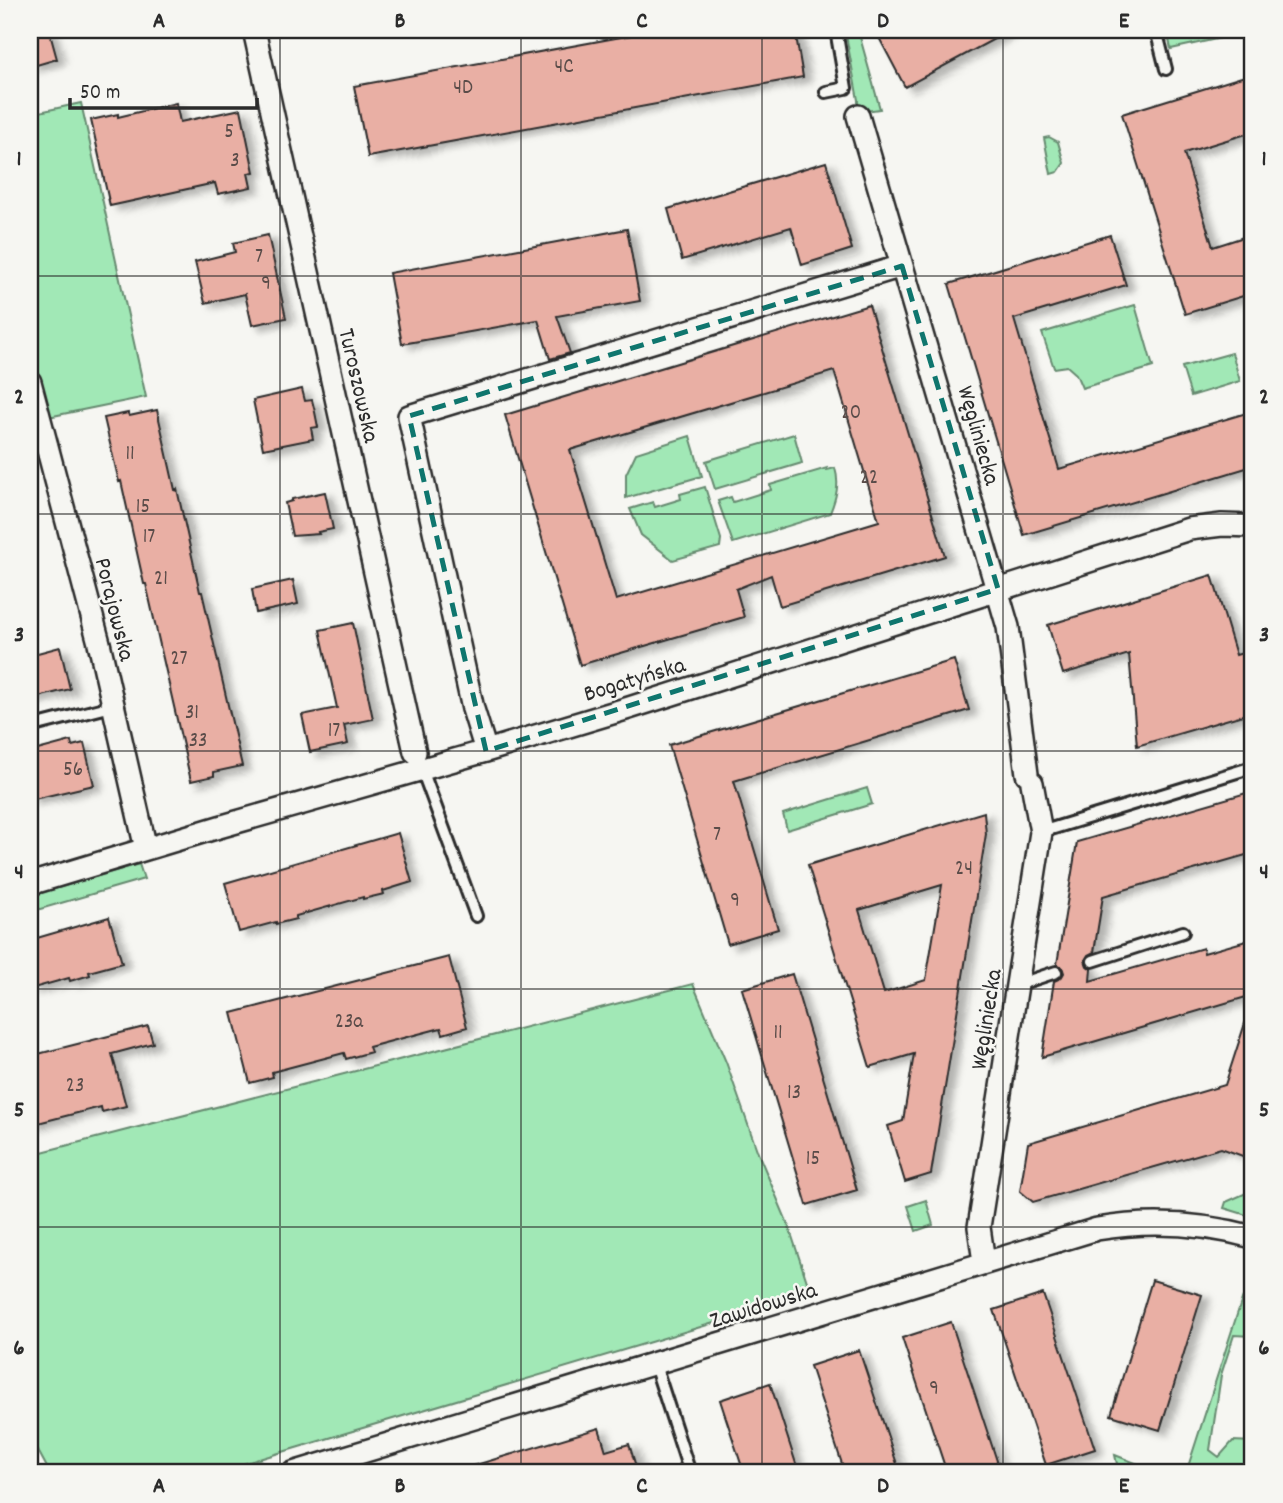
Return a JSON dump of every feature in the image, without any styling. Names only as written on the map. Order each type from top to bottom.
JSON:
[{"type":"street","name":"Turoszowska","points":[[254,30],[418,760]]},
{"type":"street","name":"Węgliniecka","points":[[858,116],[1008,627],[1029,779],[1041,832],[979,1227],[984,1262]]},
{"type":"street","points":[[486,751],[473,709],[409,416],[902,265]]},
{"type":"street","name":"Porajowska","points":[[30,382],[99,643],[146,849]]},
{"type":"street","name":"Bogatyńska","points":[[30,884],[418,760],[486,751],[1189,529],[1222,525],[1253,526]]},
{"type":"street","name":"Zawidowska","points":[[293,1473],[1097,1229],[1130,1224],[1182,1223],[1229,1230],[1253,1237]]},
{"type":"lane","points":[[826,92],[846,88],[836,30]]},
{"type":"lane","points":[[1156,30],[1166,69]]},
{"type":"lane","points":[[30,727],[112,706]]},
{"type":"lane","points":[[418,760],[476,916]]},
{"type":"lane","points":[[1041,832],[1253,767]]},
{"type":"lane","points":[[1093,961],[1183,932]]},
{"type":"lane","points":[[1017,985],[1056,972]]},
{"type":"lane","points":[[655,1365],[690,1473]]},
{"type":"highlighted area","points":[[902,266],[998,589],[486,751],[409,416]]},
{"type":"green space","points":[[845,30],[858,30],[880,109],[858,112]]},
{"type":"green space","points":[[1167,30],[1253,30],[1253,31],[1171,49]]},
{"type":"green space","points":[[81,103],[146,397],[48,417],[30,346],[30,114]]},
{"type":"green space","points":[[1049,137],[1058,142],[1064,163],[1058,172],[1051,174],[1044,138]]},
{"type":"green space","points":[[1135,305],[1153,367],[1082,388],[1076,374],[1067,366],[1054,368],[1042,333]]},
{"type":"green space","points":[[1232,353],[1240,381],[1191,396],[1182,367]]},
{"type":"green space","points":[[794,434],[802,463],[715,489],[706,461]]},
{"type":"green space","points":[[690,436],[702,476],[626,498],[626,474],[636,453]]},
{"type":"green space","points":[[835,468],[837,480],[836,496],[830,513],[733,543],[718,501],[731,497],[733,502],[771,490],[770,485]]},
{"type":"green space","points":[[705,487],[721,539],[720,547],[673,560],[641,535],[630,509],[653,502],[655,507],[681,499],[680,494]]},
{"type":"green space","points":[[867,788],[872,804],[787,830],[783,814]]},
{"type":"green space","points":[[139,864],[144,879],[30,912],[30,896]]},
{"type":"green space","points":[[693,984],[788,1224],[811,1294],[218,1473],[50,1473],[30,1436],[30,1155]]},
{"type":"green space","points":[[1253,1190],[1253,1217],[1224,1208],[1226,1202]]},
{"type":"green space","points":[[926,1200],[933,1225],[916,1231],[908,1206]]},
{"type":"green space","points":[[1242,1299],[1253,1325],[1252,1336],[1234,1335],[1221,1375],[1210,1450],[1219,1457],[1233,1441],[1253,1442],[1253,1470],[1252,1473],[1186,1473]]},
{"type":"green space","points":[[1115,1455],[1161,1473],[1119,1473]]},
{"type":"building","points":[[30,30],[49,30],[57,59],[30,67]]},
{"type":"building","points":[[659,30],[795,30],[803,77],[368,157],[354,86]]},
{"type":"building","points":[[875,30],[1011,30],[905,87]]},
{"type":"building","points":[[1245,76],[1253,102],[1253,132],[1184,153],[1213,247],[1253,234],[1253,293],[1185,314],[1122,114]]},
{"type":"building","points":[[176,103],[180,122],[241,109],[254,172],[248,173],[251,187],[218,194],[215,183],[110,206],[91,120],[118,114],[118,117]]},
{"type":"building","points":[[826,162],[852,249],[802,265],[791,227],[682,260],[668,209]]},
{"type":"building","points":[[627,229],[640,301],[557,316],[570,353],[550,359],[538,320],[402,344],[389,273]]},
{"type":"building","points":[[268,235],[286,318],[252,325],[245,294],[205,303],[195,262],[235,252],[233,243]]},
{"type":"building","points":[[1110,235],[1126,285],[1014,319],[1059,469],[1253,411],[1253,466],[1024,535],[949,284]]},
{"type":"building","points":[[869,305],[945,556],[780,606],[771,575],[736,589],[744,617],[580,665],[505,415]],"holes":[[[834,371],[879,521],[616,600],[570,450]]]},
{"type":"building","points":[[302,389],[305,401],[312,400],[315,412],[318,427],[311,428],[313,439],[263,449],[253,400]]},
{"type":"building","points":[[157,410],[242,766],[214,772],[214,776],[191,781],[146,584],[104,418]]},
{"type":"building","points":[[325,492],[333,529],[318,532],[319,534],[292,536],[285,503]]},
{"type":"building","points":[[1212,575],[1236,655],[1253,650],[1253,712],[1137,746],[1129,654],[1063,674],[1048,625]]},
{"type":"building","points":[[293,580],[298,604],[256,613],[252,589]]},
{"type":"building","points":[[353,623],[373,719],[344,725],[348,744],[310,752],[302,715],[337,708],[320,630]]},
{"type":"building","points":[[60,647],[70,689],[30,699],[30,655]]},
{"type":"building","points":[[954,660],[969,710],[734,781],[778,929],[728,944],[669,745]]},
{"type":"building","points":[[71,741],[72,746],[84,743],[94,785],[30,800],[30,752]]},
{"type":"building","points":[[1253,791],[1253,853],[1103,896],[1094,952],[1085,960],[1091,969],[1090,981],[1203,948],[1204,953],[1253,939],[1253,995],[1042,1057],[1054,981],[1064,973],[1062,967],[1057,964],[1077,842]]},
{"type":"building","points":[[984,812],[986,834],[931,1174],[905,1182],[888,1126],[903,1121],[914,1054],[870,1067],[808,865]],"holes":[[[942,885],[926,980],[884,993],[859,910]]]},
{"type":"building","points":[[398,833],[412,882],[383,891],[384,894],[363,897],[296,916],[296,919],[239,932],[225,883]]},
{"type":"building","points":[[109,917],[122,963],[89,972],[90,975],[70,981],[69,978],[30,989],[30,940]]},
{"type":"building","points":[[449,957],[467,1027],[443,1034],[441,1028],[369,1047],[371,1052],[346,1059],[344,1053],[272,1072],[273,1077],[250,1083],[232,1013]]},
{"type":"building","points":[[792,974],[857,1190],[807,1205],[742,989]]},
{"type":"building","points":[[1249,1011],[1253,1012],[1253,1143],[1248,1158],[1221,1148],[1033,1202],[1020,1191],[1028,1143],[1225,1085]]},
{"type":"building","points":[[148,1026],[153,1043],[112,1054],[126,1106],[102,1112],[101,1107],[30,1125],[30,1056]]},
{"type":"building","points":[[1152,1280],[1202,1295],[1160,1430],[1111,1415]]},
{"type":"building","points":[[1043,1294],[1095,1449],[1046,1465],[994,1310]]},
{"type":"building","points":[[951,1322],[1001,1473],[947,1473],[902,1338]]},
{"type":"building","points":[[859,1350],[900,1473],[845,1473],[810,1366]]},
{"type":"building","points":[[770,1383],[799,1473],[744,1473],[720,1400]]},
{"type":"building","points":[[599,1428],[606,1451],[629,1444],[638,1473],[467,1473],[466,1468]]}]
